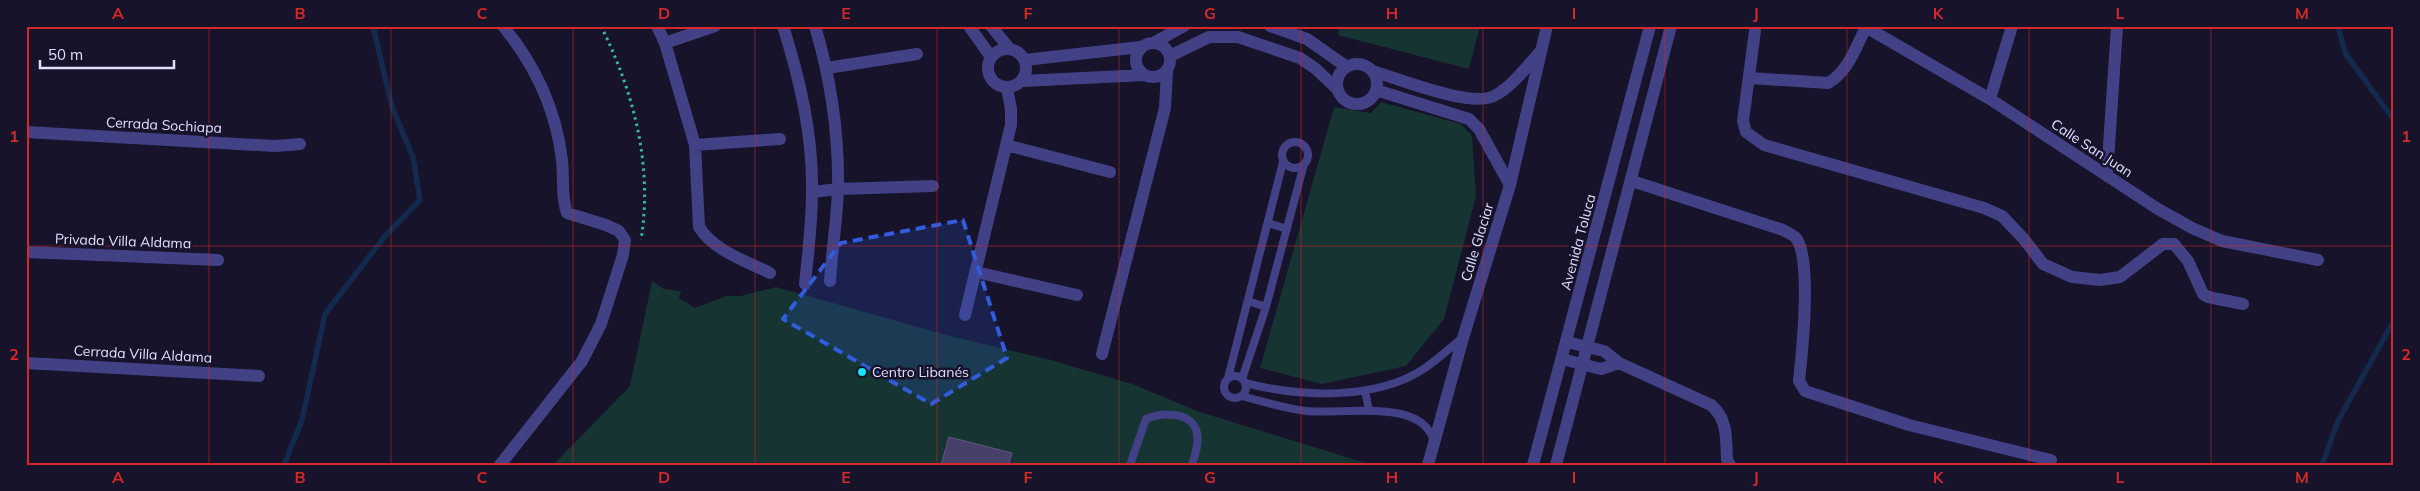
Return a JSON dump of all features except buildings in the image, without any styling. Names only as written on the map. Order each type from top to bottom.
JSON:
[{"type":"street","points":[[500,465],[582,361],[601,324],[623,255],[625,240],[619,232],[606,224],[567,213],[563,204],[564,179],[560,141],[549,100],[530,63],[504,26]]},
{"type":"street","points":[[657,26],[665,44],[695,145],[699,227],[705,236],[720,248],[770,273]]},
{"type":"street","points":[[665,44],[715,26]]},
{"type":"street","points":[[782,26],[798,74],[810,146],[812,192],[806,284]]},
{"type":"street","points":[[815,26],[827,68],[835,115],[838,189],[830,281]]},
{"type":"street","points":[[969,26],[991,57]]},
{"type":"street","points":[[991,26],[1009,48],[1019,52],[1025,60],[1027,71],[1022,81],[1016,86],[1007,88],[997,85],[990,78],[987,67],[991,57],[999,50],[1009,48]]},
{"type":"street","points":[[1025,60],[1140,47],[1147,43],[1155,42],[1184,26]]},
{"type":"street","points":[[1270,26],[1307,39],[1347,67]]},
{"type":"street","name":"Calle Glaciar","points":[[1428,465],[1463,338],[1510,186],[1547,26]]},
{"type":"street","name":"Avenida Toluca","points":[[1534,465],[1650,26]]},
{"type":"street","points":[[1556,465],[1632,181],[1671,26]]},
{"type":"street","points":[[1990,99],[2012,26]]},
{"type":"street","points":[[2107,176],[2117,26]]},
{"type":"street","points":[[1749,78],[1828,83],[1836,79],[1846,66],[1865,27]]},
{"type":"street","name":"Calle San Juan","points":[[1865,27],[1990,99],[2158,209],[2192,228],[2222,241],[2318,260]]},
{"type":"street","points":[[1754,31],[1743,121],[1746,132],[1764,145],[1984,208],[2002,216],[2023,238],[2043,264],[2072,278],[2100,280],[2120,277],[2163,244],[2174,244],[2188,261],[2203,294],[2208,297],[2243,304]]},
{"type":"street","points":[[1170,56],[1209,37],[1238,37],[1300,58],[1316,69],[1337,89],[1342,98],[1351,104],[1362,104],[1371,99],[1376,90],[1377,80],[1372,70]]},
{"type":"street","points":[[1102,354],[1166,108],[1167,71],[1170,64],[1170,56],[1168,49],[1155,42]]},
{"type":"street","points":[[1140,47],[1136,62],[1138,70],[1144,75]]},
{"type":"street","points":[[1337,89],[1337,80],[1347,67],[1355,64],[1467,99],[1480,100],[1500,93],[1541,51]]},
{"type":"street","points":[[827,68],[917,54]]},
{"type":"street","points":[[1022,81],[1144,75],[1152,77],[1160,76],[1167,71]]},
{"type":"street","points":[[965,315],[1006,145],[1011,109],[1007,88]]},
{"type":"street","points":[[1376,90],[1469,119],[1479,129],[1510,186]]},
{"type":"street","name":"Cerrada Sochiapa","points":[[26,132],[275,146],[300,144]]},
{"type":"street","points":[[695,145],[780,139]]},
{"type":"street","points":[[1006,145],[1110,172]]},
{"type":"street","points":[[1632,181],[1783,230],[1796,238],[1800,248],[1805,295],[1799,381],[1805,391],[1909,425],[2051,460]]},
{"type":"street","points":[[812,192],[838,189],[933,186]]},
{"type":"street","name":"Privada Villa Aldama","points":[[26,252],[218,260]]},
{"type":"street","points":[[976,272],[1077,295]]},
{"type":"street","points":[[1567,342],[1604,351],[1619,364],[1711,405],[1720,412],[1724,423],[1730,465]]},
{"type":"street","points":[[1562,359],[1600,369],[1619,364]]},
{"type":"street","name":"Cerrada Villa Aldama","points":[[26,363],[258,376]]},
{"type":"lane","points":[[1242,396],[1246,388],[1244,381],[1304,164],[1307,160],[1306,148],[1296,141],[1290,142],[1282,150],[1283,162],[1240,333],[1228,378],[1225,382],[1224,392],[1232,398],[1242,396],[1273,405],[1306,411],[1336,413],[1369,410],[1406,415],[1426,426],[1434,440]]},
{"type":"lane","points":[[1283,162],[1293,168],[1304,164]]},
{"type":"lane","points":[[1268,223],[1287,229]]},
{"type":"lane","points":[[1248,301],[1266,307]]},
{"type":"lane","points":[[1240,333],[1256,339]]},
{"type":"lane","points":[[1228,378],[1238,376],[1244,381],[1323,394],[1365,391],[1385,386],[1424,369],[1463,338]]},
{"type":"lane","points":[[1365,391],[1369,410]]},
{"type":"lane","points":[[1130,465],[1146,419],[1156,414],[1169,413],[1188,419],[1197,432],[1197,447],[1192,465]]},
{"type":"highlighted area","points":[[963,220],[1007,358],[931,404],[783,319],[841,243]]},
{"type":"green space","points":[[1340,26],[1480,26],[1469,69],[1338,35]]},
{"type":"green space","points":[[1381,102],[1461,124],[1472,136],[1476,196],[1444,319],[1406,366],[1322,384],[1260,368],[1334,107],[1371,113]]},
{"type":"green space","name":"Centro Libanés","points":[[652,281],[664,289],[681,291],[679,298],[695,308],[726,296],[741,296],[776,287],[946,335],[1051,360],[1132,384],[1200,412],[1372,465],[553,465],[630,386]]},
{"type":"waterway","points":[[284,465],[302,420],[325,314],[385,236],[420,200],[413,157],[392,107],[373,26]]},
{"type":"waterway","points":[[2338,26],[2345,53],[2394,120]]},
{"type":"waterway","points":[[2322,465],[2338,421],[2394,320]]},
{"type":"place","name":"Centro Libanés","points":[[862,372]]}]
